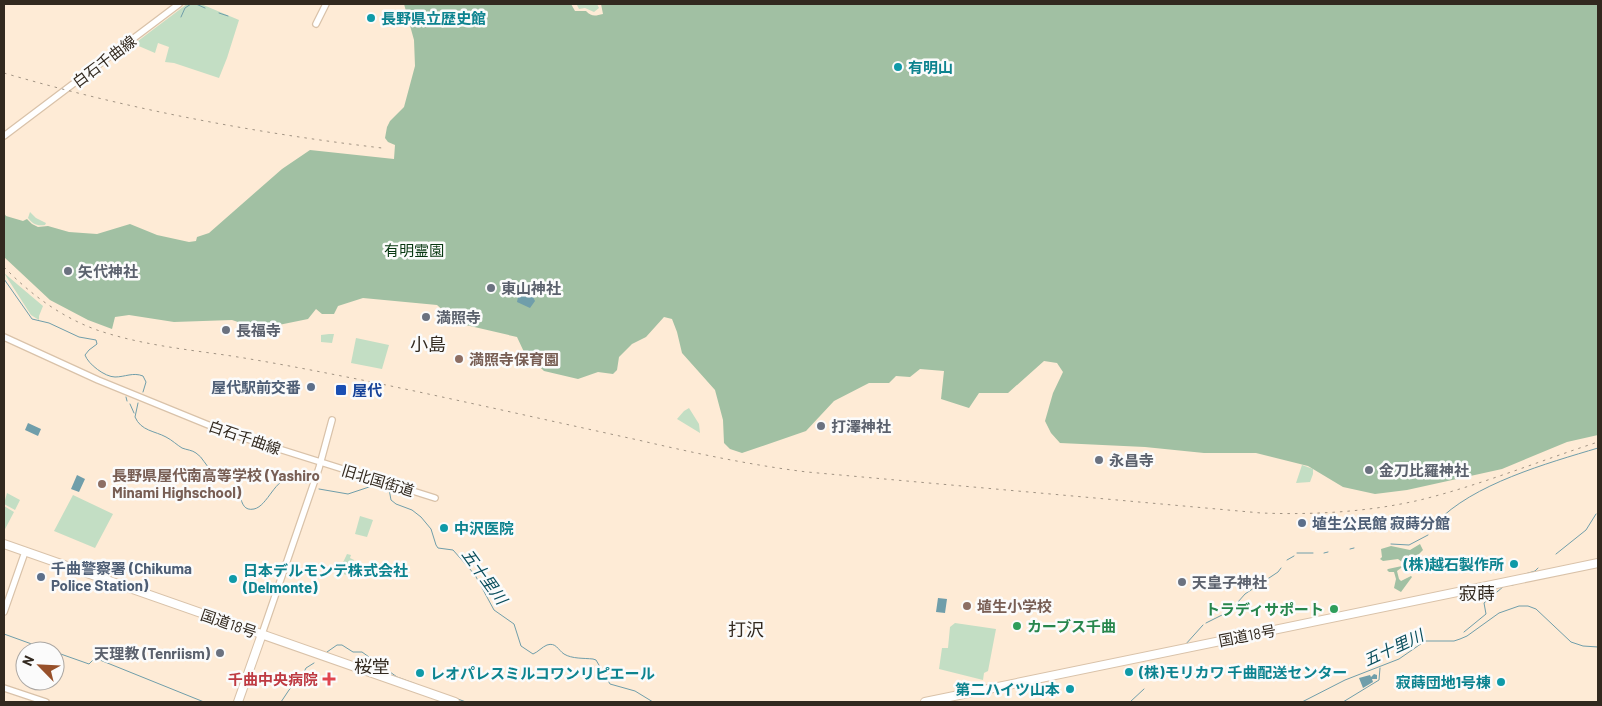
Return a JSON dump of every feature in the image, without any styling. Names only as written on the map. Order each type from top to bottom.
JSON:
[{"type":"highway","name":"国道18号","points":[[4,544],[455,702]]},
{"type":"highway","name":"国道18号","points":[[925,702],[1598,563]]},
{"type":"highway","points":[[238,702],[262,634]]},
{"type":"main road","name":"白石千曲線","points":[[4,136],[179,4]]},
{"type":"main road","points":[[316,24],[326,4]]},
{"type":"main road","name":"白石千曲線","points":[[4,337],[98,380],[187,417],[228,433],[321,462]]},
{"type":"main road","points":[[262,634],[321,462],[332,420]]},
{"type":"main road","name":"旧北国街道","points":[[321,462],[435,498]]},
{"type":"main road","points":[[4,612],[25,552]]},
{"type":"main road","points":[[4,688],[46,702]]},
{"type":"green space","points":[[187,4],[201,4],[239,20],[219,78],[174,63],[165,62],[169,47],[158,43],[155,53],[134,44]]},
{"type":"green space","name":"有明霊園","points":[[404,4],[571,4],[575,11],[586,11],[596,16],[603,14],[601,4],[1598,4],[1598,435],[1567,442],[1502,469],[1407,490],[1375,494],[1343,487],[1308,466],[1256,453],[1204,453],[1145,447],[1060,443],[1051,433],[1045,421],[1053,393],[1063,372],[1057,363],[1044,361],[1008,393],[979,393],[969,408],[941,399],[944,371],[920,369],[910,377],[896,376],[889,383],[869,383],[834,401],[806,431],[742,453],[730,449],[724,443],[723,420],[715,390],[682,353],[672,319],[664,317],[646,337],[632,344],[619,357],[617,370],[613,374],[598,372],[578,379],[544,371],[524,352],[517,337],[457,323],[437,305],[363,298],[338,306],[334,314],[322,314],[316,309],[308,319],[259,329],[232,320],[174,322],[129,315],[115,317],[112,329],[88,320],[50,300],[4,257],[4,213],[6,216],[23,221],[27,219],[38,227],[48,226],[69,232],[97,234],[130,224],[157,235],[189,242],[196,241],[197,237],[209,233],[282,169],[310,150],[394,159],[395,145],[388,142],[385,138],[387,127],[390,121],[404,107],[415,66],[414,40]]},
{"type":"green space","points":[[597,4],[599,8],[594,12],[585,8],[579,9],[577,5]]},
{"type":"green space","points":[[30,212],[36,218],[46,223],[45,225],[37,225],[32,222],[28,218]]},
{"type":"green space","points":[[4,273],[43,306],[39,320],[31,315]]},
{"type":"green space","points":[[334,334],[332,343],[321,342],[321,335]]},
{"type":"green space","points":[[356,338],[389,345],[382,369],[351,363]]},
{"type":"green space","points":[[689,408],[699,424],[700,433],[677,419]]},
{"type":"green space","points":[[1302,465],[1313,469],[1313,474],[1310,482],[1296,483]]},
{"type":"green space","points":[[7,493],[20,500],[15,510],[4,504]]},
{"type":"green space","points":[[73,495],[113,514],[95,548],[54,531]]},
{"type":"green space","points":[[4,506],[14,512],[4,531]]},
{"type":"green space","points":[[360,516],[373,520],[367,537],[355,534]]},
{"type":"green space","points":[[1420,544],[1423,550],[1406,563],[1405,568],[1397,571],[1401,581],[1412,577],[1401,592],[1394,588],[1396,579],[1394,572],[1387,570],[1402,566],[1402,562],[1398,559],[1383,561],[1380,559],[1382,557],[1381,549],[1391,546],[1410,550]]},
{"type":"green space","points":[[347,554],[351,555],[350,558],[354,560],[347,575],[338,573]]},
{"type":"green space","points":[[955,623],[996,629],[988,671],[984,673],[983,680],[939,669],[942,648],[948,648],[950,627]]},
{"type":"water","points":[[522,292],[533,297],[535,301],[530,308],[517,302]]},
{"type":"water","points":[[28,423],[41,429],[38,436],[25,430]]},
{"type":"water","points":[[77,475],[85,479],[79,492],[71,489]]},
{"type":"water","points":[[938,598],[947,599],[945,613],[936,612]]},
{"type":"water","points":[[1374,674],[1377,675],[1377,679],[1372,679],[1373,682],[1363,688],[1359,678],[1370,675],[1371,677]]},
{"type":"waterway","points":[[181,17],[185,8],[191,4]]},
{"type":"waterway","points":[[196,4],[205,8]]},
{"type":"waterway","points":[[219,13],[228,16]]},
{"type":"waterway","name":"五十里川","points":[[4,279],[32,319],[49,323],[79,337],[96,340],[97,344],[85,355],[93,366],[115,377],[136,374],[143,376],[146,382],[143,392]]},
{"type":"waterway","points":[[126,397],[127,401]]},
{"type":"waterway","name":"五十里川","points":[[138,403],[135,417],[141,425],[168,438],[182,448],[194,452],[212,470],[234,479],[242,502],[248,509],[259,507],[276,487],[286,479],[294,478],[306,483]]},
{"type":"waterway","points":[[130,404],[134,413]]},
{"type":"waterway","points":[[1436,523],[1451,509],[1490,486],[1534,468],[1598,448]]},
{"type":"waterway","name":"五十里川","points":[[319,489],[348,494],[375,485],[389,489],[391,500],[412,510],[431,529],[438,548],[453,550],[475,575],[494,610],[514,624],[521,646],[533,654],[550,644],[557,647],[567,656],[596,660],[610,684],[635,691],[653,702]]},
{"type":"waterway","points":[[1556,554],[1586,530],[1596,514]]},
{"type":"waterway","points":[[1391,544],[1409,545],[1428,535]]},
{"type":"waterway","points":[[1350,549],[1354,548]]},
{"type":"waterway","points":[[1324,553],[1328,552]]},
{"type":"waterway","points":[[1297,553],[1313,553]]},
{"type":"waterway","points":[[1287,560],[1294,556]]},
{"type":"waterway","points":[[1206,623],[1230,611],[1245,594],[1281,568]]},
{"type":"waterway","points":[[1512,578],[1535,571],[1538,568]]},
{"type":"waterway","points":[[1464,632],[1486,614],[1484,603],[1504,586],[1513,585]]},
{"type":"waterway","name":"五十里川","points":[[1302,702],[1345,680],[1399,659],[1425,641],[1454,641],[1467,636],[1499,613],[1519,606],[1528,606],[1536,609],[1571,642],[1583,646],[1598,647]]},
{"type":"waterway","points":[[1185,645],[1203,625]]},
{"type":"waterway","points":[[4,634],[23,641]]},
{"type":"waterway","points":[[327,652],[337,645],[342,645],[353,652],[362,652],[397,677],[416,684]]},
{"type":"waterway","points":[[65,656],[89,664],[95,658],[204,702]]},
{"type":"waterway","points":[[281,702],[302,676],[306,668],[314,663]]},
{"type":"waterway","points":[[1343,702],[1379,680],[1380,668]]},
{"type":"waterway","points":[[1130,702],[1144,689]]},
{"type":"waterway","points":[[455,698],[466,702]]},
{"type":"railway","points":[[4,73],[144,109],[286,135],[382,148]]},
{"type":"railway","points":[[4,267],[35,295],[71,318],[97,330],[128,339],[362,380],[701,454],[807,472],[1261,513],[1301,514],[1361,510],[1420,500],[1488,480],[1598,442]]},
{"type":"place","name":"長野県立歴史館","points":[[371,18]]},
{"type":"place","name":"有明山","points":[[898,67]]},
{"type":"place","name":"矢代神社","points":[[68,271]]},
{"type":"place","name":"東山神社","points":[[491,288]]},
{"type":"place","name":"満照寺","points":[[426,317]]},
{"type":"place","name":"長福寺","points":[[226,330]]},
{"type":"place","name":"満照寺保育園","points":[[459,359]]},
{"type":"place","name":"屋代駅前交番","points":[[311,387]]},
{"type":"place","name":"屋代","points":[[341,390]]},
{"type":"place","name":"打澤神社","points":[[821,426]]},
{"type":"place","name":"永昌寺","points":[[1099,460]]},
{"type":"place","name":"金刀比羅神社","points":[[1369,470]]},
{"type":"place","name":"長野県屋代南高等学校 (Yashiro Minami Highschool)","points":[[102,484]]},
{"type":"place","name":"埴生公民館 寂蒔分館","points":[[1302,523]]},
{"type":"place","name":"中沢医院","points":[[444,528]]},
{"type":"place","name":"(株)越石製作所","points":[[1514,564]]},
{"type":"place","name":"千曲警察署 (Chikuma Police Station)","points":[[41,577]]},
{"type":"place","name":"日本デルモンテ株式会社 (Delmonte)","points":[[233,579]]},
{"type":"place","name":"天皇子神社","points":[[1182,582]]},
{"type":"place","name":"埴生小学校","points":[[967,606]]},
{"type":"place","name":"トラディサポート","points":[[1334,609]]},
{"type":"place","name":"カーブス千曲","points":[[1017,626]]},
{"type":"place","name":"天理教 (Tenriism)","points":[[220,653]]},
{"type":"place","name":"(株)モリカワ 千曲配送センター","points":[[1129,672]]},
{"type":"place","name":"レオパレスミルコワンリピエール","points":[[420,673]]},
{"type":"place","name":"千曲中央病院","points":[[329,679]]},
{"type":"place","name":"寂蒔団地1号棟","points":[[1501,682]]},
{"type":"place","name":"第二ハイツ山本","points":[[1070,689]]},
{"type":"district","name":"小島","points":[[428,344]]},
{"type":"district","name":"寂蒔","points":[[1477,593]]},
{"type":"district","name":"打沢","points":[[746,629]]},
{"type":"district","name":"桜堂","points":[[372,666]]}]
